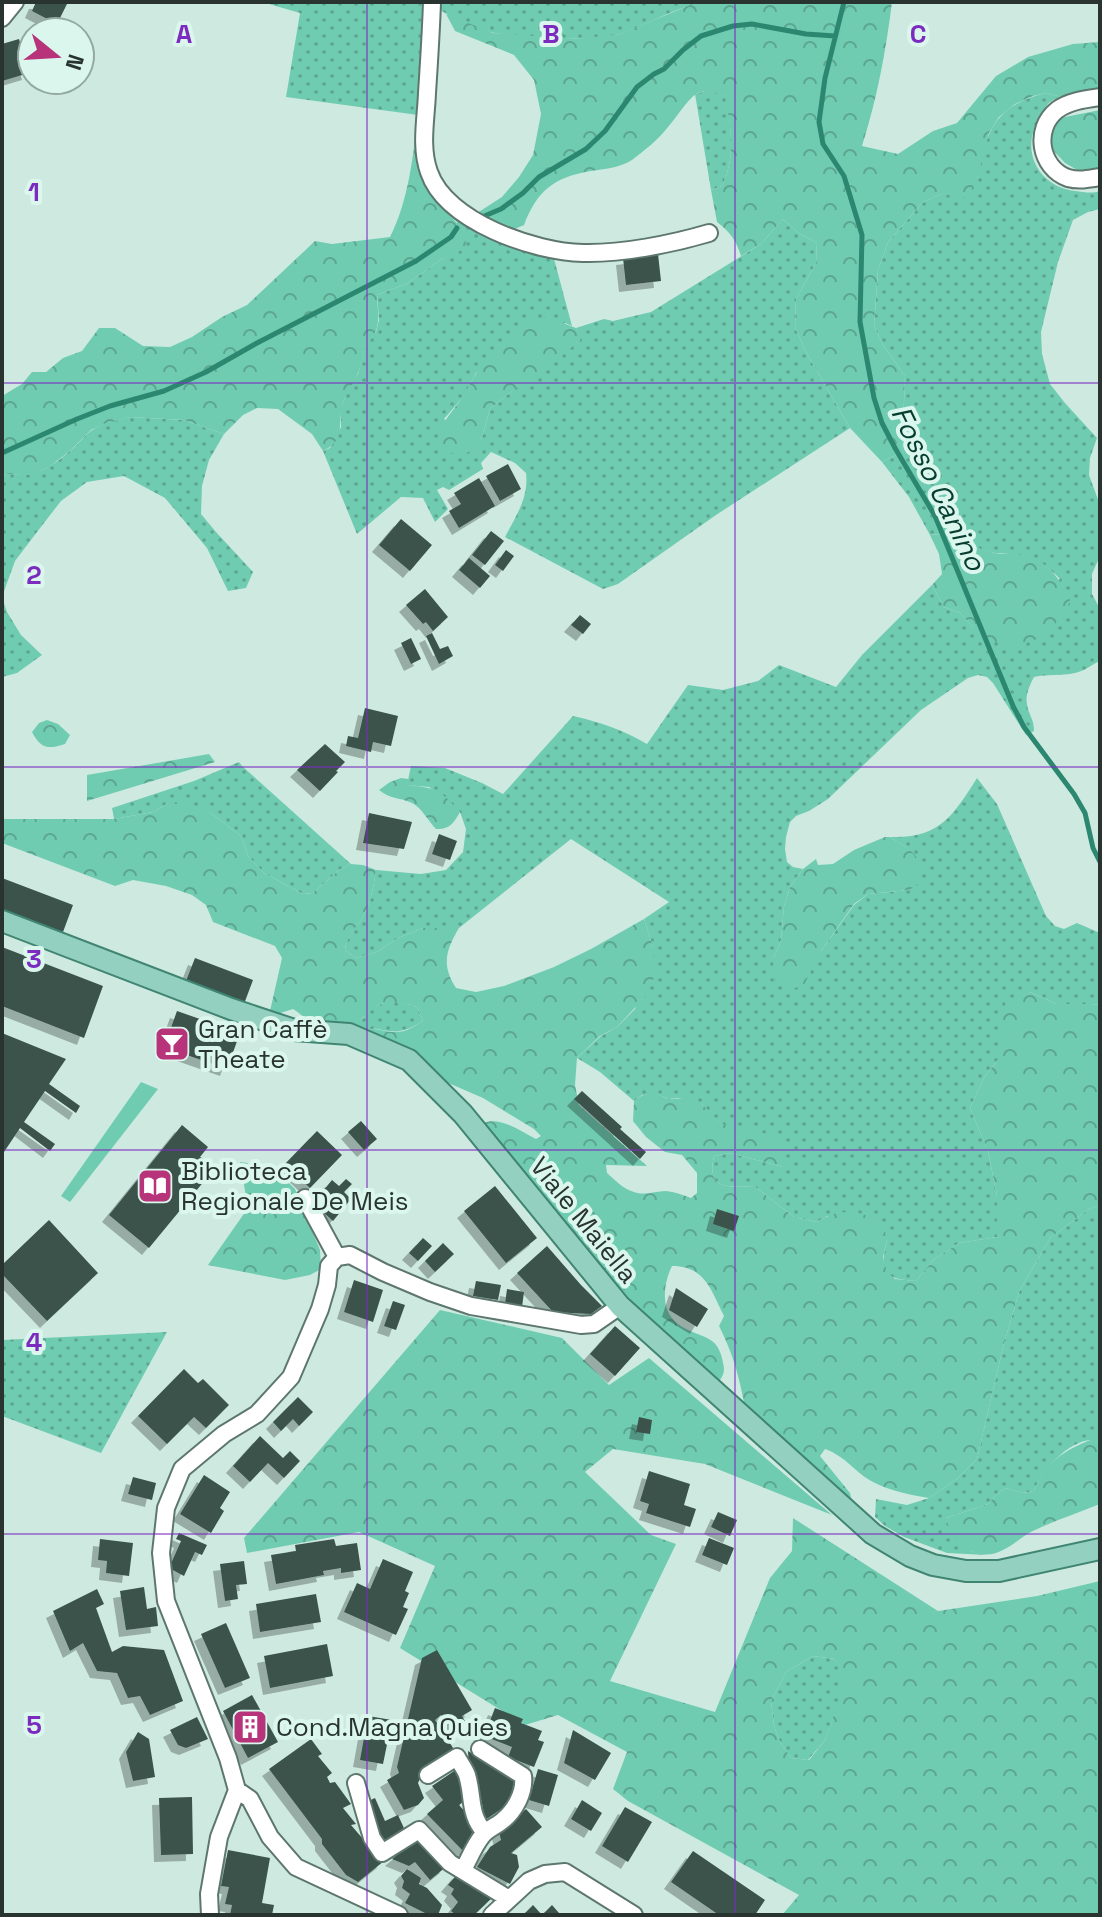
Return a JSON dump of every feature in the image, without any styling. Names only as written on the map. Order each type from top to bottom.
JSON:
[{"type":"main road","name":"Viale Maiella","points":[[2,921],[231,1009],[294,1030],[349,1034],[409,1060],[463,1114],[620,1306],[873,1534],[910,1556],[933,1565],[966,1571],[999,1571],[1100,1549]]},
{"type":"street","points":[[2,18],[15,2]]},
{"type":"street","points":[[432,2],[424,146],[429,174],[452,204],[489,229],[533,244],[571,252],[597,253],[677,243],[709,233]]},
{"type":"street","points":[[1100,97],[1061,107],[1042,134],[1046,158],[1059,174],[1084,180],[1100,177]]},
{"type":"street","points":[[305,1198],[337,1257]]},
{"type":"street","points":[[210,1915],[209,1894],[219,1837],[237,1790],[228,1758],[166,1601],[161,1553],[166,1508],[182,1469],[224,1434],[257,1414],[291,1377],[320,1309],[329,1266],[337,1257],[350,1255],[430,1292],[471,1306],[581,1325],[594,1324],[620,1306]]},
{"type":"street","points":[[463,1870],[485,1833],[503,1821],[525,1787],[523,1776],[480,1749]]},
{"type":"street","points":[[428,1775],[457,1757],[467,1774],[473,1815],[485,1833]]},
{"type":"street","points":[[356,1783],[372,1838],[382,1853],[419,1830],[450,1863],[509,1899]]},
{"type":"street","points":[[237,1790],[250,1799],[270,1837],[296,1867],[399,1915]]},
{"type":"street","points":[[492,1915],[529,1881],[545,1874],[565,1872],[634,1915]]},
{"type":"green space","points":[[270,2],[423,2],[418,115],[286,97],[300,13]]},
{"type":"green space","points":[[439,2],[703,2],[623,33],[560,39],[488,32],[445,13],[439,9]]},
{"type":"green space","points":[[703,2],[892,2],[880,75],[862,146],[898,154],[933,131],[957,123],[996,76],[1028,57],[1073,44],[1100,42],[1100,89],[1062,97],[1046,93],[1015,104],[999,117],[989,133],[977,179],[967,198],[942,194],[923,202],[888,242],[878,270],[874,326],[905,376],[902,452],[882,462],[850,428],[795,327],[796,299],[816,263],[817,243],[797,232],[783,219],[761,244],[741,256],[732,237],[717,222],[711,190],[722,186],[731,153],[725,96],[707,91],[696,94],[660,136],[632,160],[557,182],[541,195],[524,225],[508,232],[474,215],[502,197],[519,177],[533,155],[541,114],[534,80],[514,55],[455,31],[446,14],[493,33],[576,39],[620,34]]},
{"type":"green space","points":[[709,90],[726,96],[731,142],[729,164],[722,186],[711,190],[695,94]]},
{"type":"green space","points":[[1046,93],[1062,97],[1049,103],[1034,129],[1031,142],[1036,164],[1042,174],[1062,188],[1100,191],[1100,209],[1073,220],[1058,262],[1041,332],[1042,354],[1050,384],[1097,438],[1090,458],[1089,475],[1100,505],[1100,556],[1092,574],[1092,594],[1100,609],[1100,661],[1075,673],[1034,677],[1027,701],[1034,731],[1026,735],[987,677],[978,675],[968,678],[921,710],[828,799],[796,816],[790,822],[786,837],[787,862],[803,869],[790,887],[784,906],[781,940],[774,958],[821,951],[854,905],[868,894],[909,890],[907,848],[890,837],[907,837],[933,829],[952,814],[977,778],[997,804],[1046,916],[1055,926],[1064,929],[1077,923],[1100,933],[1100,1005],[1057,1004],[1030,992],[998,1034],[998,1060],[985,1076],[970,1108],[988,1151],[997,1196],[997,1237],[959,1243],[933,1260],[916,1281],[905,1280],[886,1272],[887,1240],[827,1216],[817,1222],[794,1217],[754,1186],[728,1186],[717,1181],[713,1176],[714,1156],[730,1153],[783,1167],[712,1117],[702,1104],[657,1094],[642,1095],[634,1101],[600,1072],[577,1058],[635,1009],[653,947],[644,919],[669,902],[571,839],[459,928],[423,928],[398,938],[377,952],[355,958],[345,950],[366,910],[376,870],[421,874],[446,870],[463,852],[466,829],[460,812],[429,787],[407,785],[411,766],[445,768],[503,794],[573,716],[611,727],[647,744],[688,685],[723,690],[758,681],[779,665],[836,687],[862,655],[932,585],[944,607],[960,613],[973,627],[1060,579],[1031,558],[990,552],[949,535],[930,535],[909,497],[882,462],[902,452],[905,376],[874,326],[878,270],[888,242],[923,202],[977,179],[984,147],[996,122],[1015,105]]},
{"type":"green space","points":[[1100,110],[1100,174],[1079,171],[1065,163],[1052,149],[1048,140],[1055,119]]},
{"type":"green space","points":[[418,115],[440,202],[465,234],[466,247],[443,258],[408,283],[377,295],[375,334],[366,347],[345,399],[335,443],[323,451],[312,434],[278,409],[257,408],[243,415],[224,434],[183,420],[130,417],[91,430],[49,467],[31,475],[2,474],[2,396],[22,384],[32,372],[46,372],[63,358],[82,351],[99,328],[115,328],[143,346],[170,347],[247,305],[315,241],[332,244],[390,237],[406,193]]},
{"type":"green space","points":[[448,213],[480,229],[553,255],[572,326],[565,323],[476,373],[464,396],[444,419],[481,440],[490,409],[580,340],[576,328],[604,319],[613,321],[651,312],[761,244],[783,219],[797,232],[817,243],[816,263],[796,299],[795,327],[850,428],[716,515],[618,584],[603,589],[505,537],[524,498],[526,473],[515,463],[491,452],[481,463],[483,469],[449,490],[443,487],[437,490],[448,509],[435,522],[423,498],[401,497],[357,534],[323,451],[330,448],[341,427],[341,409],[348,389],[358,374],[366,345],[376,332],[379,320],[377,295],[408,283],[443,258],[457,222]]},
{"type":"green space","points":[[547,317],[576,328],[581,339],[490,409],[481,440],[485,448],[457,455],[436,447],[446,420],[492,354],[517,331]]},
{"type":"green space","points":[[130,417],[183,420],[224,434],[209,460],[202,486],[201,514],[253,572],[246,588],[228,591],[207,548],[165,498],[124,476],[87,482],[61,501],[15,561],[2,597],[2,474],[31,473],[46,468],[94,429]]},
{"type":"green space","points":[[944,534],[985,550],[1026,556],[1043,563],[1055,575],[1070,600],[1066,612],[1035,640],[1015,647],[993,641],[960,613],[944,607],[932,585],[942,574],[939,554],[930,535]]},
{"type":"green space","points":[[2,597],[21,635],[42,655],[17,673],[2,677]]},
{"type":"green space","points":[[47,720],[58,724],[70,735],[65,744],[45,746],[35,737],[32,732],[39,723]]},
{"type":"green space","points":[[209,754],[215,762],[87,801],[87,775]]},
{"type":"green space","points":[[239,762],[351,864],[339,870],[313,893],[303,894],[264,873],[248,856],[241,836],[211,813],[167,804],[153,812],[114,819],[112,808],[194,781]]},
{"type":"green space","points":[[401,778],[409,779],[408,785],[432,789],[448,799],[460,812],[453,822],[448,827],[436,829],[416,805],[379,790]]},
{"type":"green space","points":[[182,801],[211,813],[241,836],[248,856],[264,873],[303,894],[313,893],[339,870],[351,864],[376,870],[366,910],[345,950],[355,958],[377,952],[398,938],[423,928],[459,928],[447,958],[448,972],[456,988],[476,992],[504,986],[554,967],[644,919],[653,947],[655,975],[646,996],[617,1027],[600,1036],[577,1058],[575,1085],[579,1105],[647,1166],[606,1165],[607,1173],[623,1187],[638,1193],[666,1191],[691,1198],[697,1193],[697,1173],[682,1155],[665,1152],[646,1137],[633,1121],[634,1101],[645,1094],[657,1094],[669,1099],[694,1099],[722,1123],[765,1134],[784,1150],[783,1167],[730,1153],[714,1156],[713,1176],[717,1181],[728,1186],[754,1186],[794,1217],[817,1222],[834,1214],[850,1212],[883,1223],[887,1240],[883,1257],[886,1271],[895,1279],[916,1281],[933,1260],[959,1243],[997,1237],[997,1196],[988,1151],[970,1108],[985,1076],[998,1060],[998,1034],[1006,1001],[1030,992],[1057,1004],[1100,1005],[1100,1205],[1089,1209],[1050,1238],[1019,1292],[977,1459],[957,1479],[929,1498],[873,1482],[825,1449],[820,1456],[850,1493],[853,1506],[746,1413],[736,1368],[719,1326],[724,1316],[711,1289],[700,1275],[683,1267],[672,1266],[665,1297],[672,1319],[712,1341],[718,1348],[724,1372],[720,1380],[710,1382],[617,1299],[487,1133],[483,1123],[497,1121],[536,1139],[541,1136],[534,1129],[483,1098],[446,1082],[413,1059],[365,1037],[367,1030],[397,1032],[413,1027],[423,1020],[417,1007],[398,1002],[380,1004],[356,1023],[345,1026],[315,1023],[293,1009],[274,1015],[270,1011],[282,958],[275,946],[213,922],[206,905],[192,895],[133,880],[115,886],[2,843],[2,819],[114,819],[153,812],[167,804]]},
{"type":"green space","points":[[890,837],[914,854],[920,865],[921,882],[909,890],[868,894],[854,904],[821,951],[804,985],[786,988],[779,984],[772,976],[774,958],[781,940],[784,906],[790,887],[803,869],[816,859],[818,865],[833,864],[854,850]]},
{"type":"green space","points":[[398,1001],[417,1007],[423,1020],[403,1031],[367,1030],[365,1037],[326,1026],[362,1019],[372,1008]]},
{"type":"green space","points":[[141,1082],[158,1089],[70,1202],[61,1196]]},
{"type":"green space","points":[[240,1162],[270,1169],[295,1189],[320,1250],[321,1269],[310,1275],[285,1280],[208,1265],[248,1208]]},
{"type":"green space","points":[[1100,1205],[1100,1441],[1080,1443],[1060,1455],[1044,1473],[1034,1491],[1022,1493],[1006,1488],[988,1504],[946,1518],[971,1551],[986,1555],[947,1553],[904,1537],[885,1526],[875,1517],[876,1499],[907,1505],[929,1498],[957,1479],[977,1459],[1019,1292],[1050,1238],[1089,1209]]},
{"type":"green space","points":[[440,1310],[562,1338],[609,1385],[649,1358],[832,1515],[705,1464],[613,1449],[585,1472],[651,1535],[676,1544],[610,1681],[715,1712],[770,1578],[792,1551],[793,1518],[938,1611],[1037,1596],[1100,1581],[1100,1915],[782,1915],[799,1895],[628,1801],[613,1789],[627,1752],[558,1715],[525,1725],[400,1648],[435,1566],[359,1532],[247,1553],[244,1538]],"holes":[[[813,1656],[835,1659],[842,1671],[843,1690],[825,1740],[809,1760],[791,1758],[774,1726],[771,1701],[786,1672]]]},
{"type":"green space","points":[[167,1332],[101,1453],[2,1416],[2,1340]]},
{"type":"green space","points":[[1093,1439],[1100,1441],[1100,1504],[1035,1530],[993,1554],[975,1553],[954,1536],[946,1518],[988,1504],[1006,1488],[1022,1493],[1034,1491],[1044,1472],[1057,1458]]},
{"type":"green space","points":[[813,1656],[835,1659],[843,1671],[844,1690],[825,1740],[808,1760],[791,1758],[774,1726],[771,1701],[786,1672]]},
{"type":"building","points":[[36,2],[68,2],[61,16],[42,16],[32,11]]},
{"type":"building","points":[[16,40],[16,77],[2,81],[2,44]]},
{"type":"building","points":[[658,254],[661,281],[626,285],[623,258]]},
{"type":"building","points":[[508,464],[521,489],[500,501],[486,476]]},
{"type":"building","points":[[479,478],[495,506],[459,528],[449,511],[461,504],[454,493]]},
{"type":"building","points":[[401,519],[432,545],[410,571],[379,545]]},
{"type":"building","points":[[491,531],[504,541],[485,565],[472,555]]},
{"type":"building","points":[[506,550],[514,556],[503,571],[495,565]]},
{"type":"building","points":[[469,558],[490,576],[480,588],[459,570]]},
{"type":"building","points":[[425,589],[448,617],[433,631],[406,605]]},
{"type":"building","points":[[580,615],[591,624],[583,634],[571,625]]},
{"type":"building","points":[[432,633],[440,649],[448,646],[453,656],[439,664],[426,636]]},
{"type":"building","points":[[411,638],[421,659],[411,664],[401,643]]},
{"type":"building","points":[[365,708],[398,716],[391,746],[373,742],[371,752],[346,746],[348,736],[358,738]]},
{"type":"building","points":[[325,744],[345,762],[320,791],[297,770]]},
{"type":"building","points":[[369,813],[412,822],[404,849],[363,843]]},
{"type":"building","points":[[439,834],[457,841],[450,860],[432,854]]},
{"type":"building","points":[[2,878],[73,905],[63,932],[2,910]]},
{"type":"building","points":[[2,947],[103,986],[84,1038],[2,1006]]},
{"type":"building","points":[[195,958],[253,980],[244,1004],[186,981]]},
{"type":"building","points":[[177,1011],[240,1033],[227,1069],[164,1047]]},
{"type":"building","points":[[2,1033],[66,1059],[49,1084],[80,1106],[76,1113],[45,1091],[24,1122],[55,1144],[50,1151],[20,1128],[2,1155]]},
{"type":"building","points":[[582,1091],[646,1152],[640,1159],[574,1099]]},
{"type":"building","points":[[361,1121],[377,1139],[364,1150],[348,1132]]},
{"type":"building","name":"Biblioteca Regionale De Meis","points":[[182,1125],[208,1147],[200,1157],[207,1161],[210,1174],[149,1248],[109,1215]]},
{"type":"building","points":[[317,1131],[342,1155],[310,1188],[285,1164]]},
{"type":"building","points":[[346,1179],[352,1184],[344,1192],[351,1199],[333,1221],[313,1203],[332,1180],[339,1186]]},
{"type":"building","points":[[495,1186],[537,1238],[506,1263],[464,1211]]},
{"type":"building","points":[[717,1209],[739,1216],[734,1231],[713,1224]]},
{"type":"building","points":[[49,1220],[98,1273],[47,1321],[2,1274],[2,1265]]},
{"type":"building","points":[[423,1238],[432,1246],[418,1261],[409,1253]]},
{"type":"building","points":[[443,1243],[454,1254],[435,1272],[425,1261]]},
{"type":"building","points":[[547,1246],[602,1306],[591,1314],[553,1312],[517,1273]]},
{"type":"building","points":[[354,1280],[383,1290],[373,1322],[344,1312]]},
{"type":"building","points":[[476,1281],[501,1285],[498,1300],[473,1296]]},
{"type":"building","points":[[676,1288],[708,1309],[697,1327],[669,1310]]},
{"type":"building","points":[[507,1289],[524,1292],[522,1307],[505,1304]]},
{"type":"building","points":[[393,1301],[405,1305],[396,1330],[384,1326]]},
{"type":"building","points":[[615,1326],[640,1348],[615,1376],[590,1354]]},
{"type":"building","points":[[184,1369],[198,1383],[203,1379],[229,1405],[206,1428],[194,1417],[167,1444],[138,1416]]},
{"type":"building","points":[[298,1397],[313,1412],[299,1426],[293,1419],[281,1431],[273,1422]]},
{"type":"building","points":[[639,1417],[652,1420],[650,1434],[636,1432]]},
{"type":"building","points":[[260,1436],[283,1458],[290,1451],[300,1461],[284,1478],[268,1463],[250,1482],[233,1466]]},
{"type":"building","points":[[649,1471],[690,1484],[684,1505],[696,1509],[690,1527],[646,1513],[649,1504],[640,1501]]},
{"type":"building","points":[[204,1475],[230,1492],[220,1508],[224,1511],[211,1533],[180,1514]]},
{"type":"building","points":[[133,1477],[156,1483],[152,1500],[128,1494]]},
{"type":"building","points":[[718,1512],[737,1520],[730,1536],[711,1527]]},
{"type":"building","points":[[179,1533],[207,1545],[202,1555],[195,1552],[184,1576],[169,1568],[181,1541],[176,1539]]},
{"type":"building","points":[[709,1538],[734,1548],[727,1565],[702,1555]]},
{"type":"building","points":[[100,1539],[133,1543],[129,1576],[106,1573],[107,1561],[98,1560]]},
{"type":"building","points":[[334,1539],[336,1546],[357,1543],[361,1570],[341,1573],[341,1568],[323,1571],[324,1575],[276,1584],[271,1555],[296,1551],[295,1545]]},
{"type":"building","points":[[383,1559],[413,1572],[405,1591],[409,1593],[403,1607],[408,1609],[396,1635],[344,1612],[357,1583],[370,1589]]},
{"type":"building","points":[[244,1561],[247,1584],[236,1585],[238,1599],[225,1601],[220,1564]]},
{"type":"building","points":[[144,1587],[147,1609],[156,1607],[158,1626],[126,1630],[120,1591]]},
{"type":"building","points":[[97,1589],[104,1604],[96,1608],[112,1652],[123,1646],[164,1650],[183,1701],[150,1715],[140,1696],[128,1698],[117,1673],[97,1671],[83,1643],[70,1651],[53,1611]]},
{"type":"building","points":[[316,1594],[321,1622],[260,1632],[256,1604]]},
{"type":"building","points":[[226,1623],[250,1678],[225,1688],[201,1634]]},
{"type":"building","points":[[327,1644],[333,1676],[270,1688],[264,1656]]},
{"type":"building","points":[[437,1650],[472,1710],[462,1716],[466,1723],[454,1731],[441,1715],[435,1720],[455,1751],[423,1771],[418,1783],[424,1798],[418,1805],[404,1810],[387,1780],[399,1773],[397,1767],[422,1658]]},
{"type":"building","name":"Cond.Magna Quies","points":[[252,1695],[278,1742],[248,1758],[223,1711]]},
{"type":"building","points":[[495,1708],[523,1719],[521,1723],[542,1731],[538,1740],[544,1742],[534,1767],[508,1757],[512,1747],[484,1736]]},
{"type":"building","points":[[368,1716],[392,1720],[383,1764],[360,1760]]},
{"type":"building","points":[[197,1717],[208,1739],[186,1748],[178,1745],[170,1730]]},
{"type":"building","points":[[573,1730],[611,1753],[595,1780],[564,1763]]},
{"type":"building","points":[[138,1732],[149,1739],[155,1777],[133,1781],[126,1752]]},
{"type":"building","points":[[311,1739],[322,1754],[318,1756],[332,1773],[327,1777],[330,1783],[335,1782],[351,1804],[343,1808],[356,1824],[351,1825],[369,1846],[374,1842],[384,1861],[358,1882],[346,1875],[269,1769]]},
{"type":"building","points":[[468,1751],[522,1784],[516,1799],[488,1818],[485,1818],[475,1770],[469,1770]]},
{"type":"building","points":[[460,1767],[467,1799],[459,1805],[479,1827],[471,1834],[476,1840],[463,1851],[427,1814],[443,1800],[432,1786]]},
{"type":"building","points":[[538,1769],[558,1775],[549,1806],[529,1800]]},
{"type":"building","points":[[192,1797],[193,1854],[161,1855],[159,1798]]},
{"type":"building","points":[[375,1798],[385,1821],[398,1815],[408,1837],[384,1848],[364,1803]]},
{"type":"building","points":[[582,1800],[602,1813],[591,1831],[571,1819]]},
{"type":"building","points":[[625,1807],[652,1822],[628,1862],[602,1846]]},
{"type":"building","points":[[526,1809],[542,1827],[511,1853],[517,1855],[519,1867],[510,1884],[477,1867],[490,1847],[501,1840],[499,1832]]},
{"type":"building","points":[[419,1836],[447,1866],[430,1880],[415,1862],[409,1866],[392,1859]]},
{"type":"building","points":[[228,1850],[270,1858],[262,1903],[274,1905],[272,1915],[230,1915],[232,1905],[225,1904],[229,1887],[221,1886]]},
{"type":"building","points":[[693,1851],[765,1900],[755,1915],[719,1915],[671,1882]]},
{"type":"building","points":[[407,1869],[421,1878],[419,1884],[427,1888],[442,1905],[438,1915],[429,1915],[405,1903],[410,1894],[402,1888],[404,1881],[401,1876]]},
{"type":"building","points":[[459,1872],[493,1897],[474,1915],[456,1915],[451,1911],[458,1902],[451,1894],[454,1889],[448,1885]]},
{"type":"building","points":[[533,1905],[542,1915],[523,1915]]},
{"type":"building","points":[[552,1905],[559,1913],[558,1915],[542,1915]]},
{"type":"waterway","name":"Fosso Canino","points":[[844,2],[825,78],[819,122],[823,144],[844,176],[862,235],[860,322],[874,398],[882,423],[935,516],[1013,706],[1024,727],[1085,813],[1093,848],[1100,862]]},
{"type":"waterway","points":[[482,217],[501,209],[539,177],[586,149],[605,131],[637,87],[664,69],[701,36],[733,26],[752,24],[835,36]]},
{"type":"waterway","points":[[2,453],[77,419],[164,391],[206,372],[416,261],[451,237],[457,228]]},
{"type":"place","name":"Gran Caffè Theate","points":[[172,1044]]},
{"type":"place","name":"Biblioteca Regionale De Meis","points":[[155,1186]]},
{"type":"place","name":"Cond.Magna Quies","points":[[250,1727]]}]
